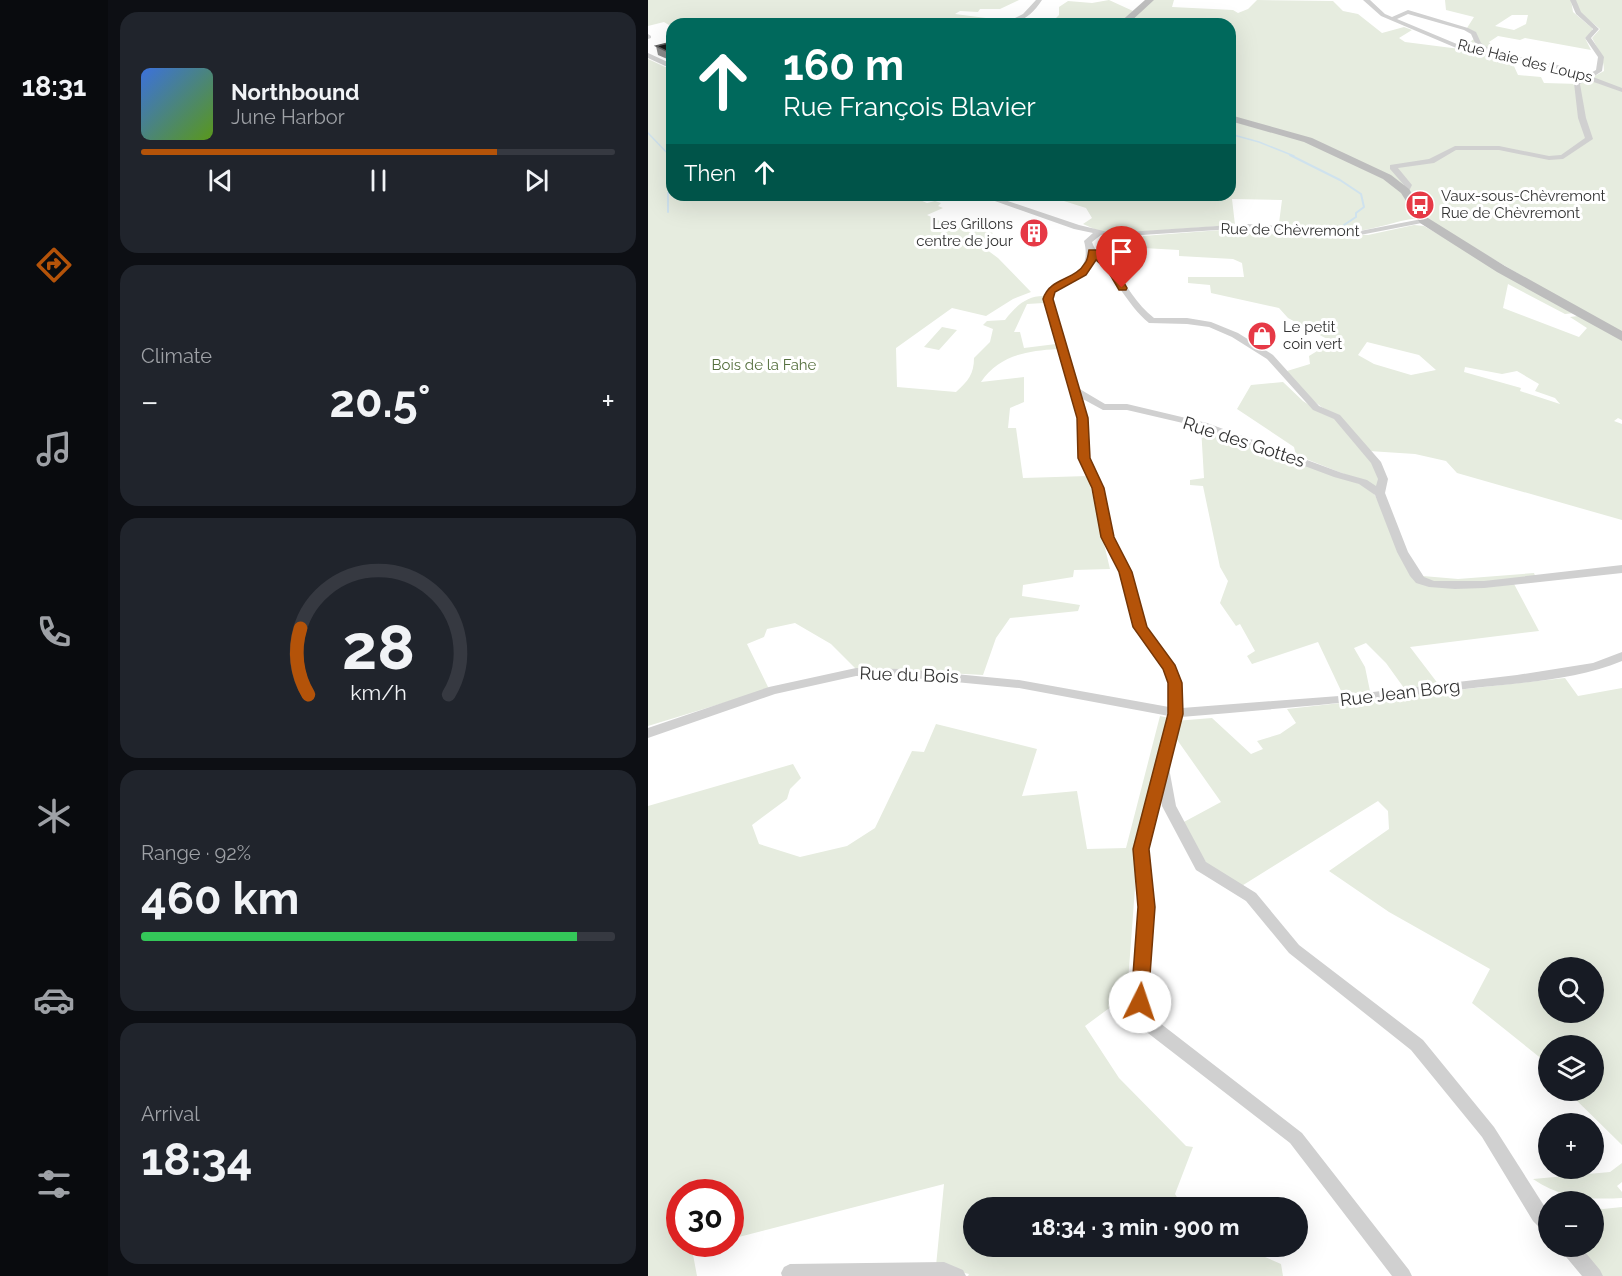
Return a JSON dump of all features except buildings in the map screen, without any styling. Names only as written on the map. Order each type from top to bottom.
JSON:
[{"type":"main road","points":[[1130,18],[1150,0]]},
{"type":"main road","points":[[1236,120],[1308,140],[1387,177],[1405,190],[1424,219],[1501,269],[1622,337]]},
{"type":"street","points":[[1026,18],[1040,0]]},
{"type":"street","name":"Rue Haie des Loups","points":[[1366,0],[1378,12],[1391,19],[1463,49],[1496,53],[1564,68],[1622,90]]},
{"type":"street","points":[[1405,190],[1408,185],[1393,167],[1431,161],[1455,148],[1498,148],[1549,158],[1567,156],[1589,139],[1581,118],[1577,83],[1599,71],[1601,65],[1600,57],[1588,38],[1596,29],[1578,13],[1573,0]]},
{"type":"street","points":[[1391,19],[1408,12],[1466,29],[1474,33],[1478,44],[1496,53]]},
{"type":"street","points":[[648,55],[666,64]]},
{"type":"street","name":"Rue de Chèvremont","points":[[1000,201],[1098,233],[1125,235],[1247,226],[1360,233],[1424,219]]},
{"type":"street","points":[[1098,233],[1088,241],[1092,252],[1091,263],[1083,273],[1051,290],[1048,299],[1082,418],[1084,458],[1098,488],[1107,537],[1125,572],[1140,627],[1170,668],[1175,683],[1176,714],[1141,849],[1146,907],[1140,1002],[1150,1025],[1296,1138],[1403,1276]]},
{"type":"street","points":[[1092,252],[1112,269],[1130,302],[1152,321],[1187,321],[1210,325],[1235,335],[1270,357],[1316,408],[1337,417],[1376,462],[1383,479],[1380,493],[1412,573],[1423,583],[1441,587],[1492,584],[1622,569]]},
{"type":"street","name":"Rue des Gottes","points":[[1072,389],[1103,407],[1127,407],[1203,425],[1363,482],[1380,493]]},
{"type":"street","points":[[1082,418],[1103,407]]},
{"type":"street","name":"Rue Jean Borg","points":[[1176,714],[1339,700],[1517,679],[1595,667],[1622,656]]},
{"type":"street","name":"Rue du Bois","points":[[648,733],[773,690],[856,672],[903,672],[1019,684],[1176,714]]},
{"type":"street","points":[[1162,768],[1169,806],[1201,866],[1251,897],[1294,949],[1417,1045],[1488,1132],[1538,1213]]},
{"type":"street","points":[[1578,1257],[1594,1276]]},
{"type":"street","points":[[790,1273],[944,1271],[957,1276]]},
{"type":"green space","points":[[648,0],[1019,0],[1000,9],[980,9],[978,12],[960,11],[955,14],[986,18],[666,18],[666,23],[648,26]]},
{"type":"green space","points":[[1109,0],[1133,11],[1125,18],[1056,18],[1059,15],[1059,7],[1068,1],[1092,3]]},
{"type":"green space","points":[[1152,0],[1174,0],[1172,7],[1233,10],[1238,13],[1248,9],[1257,0],[1333,1],[1343,11],[1358,14],[1382,33],[1404,27],[1412,30],[1399,38],[1405,42],[1460,49],[1474,39],[1474,33],[1467,28],[1474,17],[1446,10],[1445,0],[1571,0],[1573,12],[1592,28],[1592,32],[1585,38],[1591,50],[1525,38],[1520,40],[1498,36],[1489,42],[1493,47],[1494,59],[1501,63],[1513,64],[1518,75],[1541,77],[1544,83],[1580,84],[1604,71],[1604,66],[1592,38],[1600,29],[1578,11],[1575,0],[1622,0],[1622,335],[1424,218],[1409,219],[1364,230],[1321,229],[1279,223],[1282,200],[1236,199],[1236,18],[1132,18]],"holes":[[[1512,15],[1528,15],[1526,24],[1514,30],[1495,26]]]},
{"type":"green space","name":"Bois de la Fahe","points":[[648,59],[666,67],[666,201],[922,201],[927,203],[935,201],[941,203],[938,206],[943,208],[927,215],[946,224],[953,222],[964,227],[969,225],[993,233],[979,244],[998,258],[1031,292],[1013,299],[986,316],[952,308],[896,348],[897,387],[956,392],[970,377],[974,358],[990,342],[993,329],[983,325],[987,321],[1005,320],[1021,303],[1037,296],[1043,296],[1044,303],[1027,304],[1014,332],[1020,332],[1024,348],[1056,344],[1057,349],[1014,356],[996,366],[981,382],[1024,377],[1024,402],[1010,408],[1008,428],[1016,428],[1023,478],[1088,476],[1110,569],[1074,570],[1073,577],[1023,585],[1022,596],[1080,605],[1078,611],[1010,618],[996,638],[983,675],[855,668],[831,644],[795,623],[767,629],[764,637],[747,644],[769,689],[648,726]]},
{"type":"green space","points":[[1064,201],[1232,201],[1235,225],[1122,233],[1101,232],[1083,224],[1092,218],[1086,208]]},
{"type":"green space","points":[[1414,225],[1424,226],[1575,313],[1565,314],[1508,284],[1503,308],[1579,337],[1587,328],[1570,317],[1578,316],[1622,340],[1622,420],[1618,418],[1614,421],[1622,424],[1622,520],[1457,473],[1446,461],[1415,454],[1369,451],[1381,480],[1377,487],[1296,455],[1294,447],[1237,409],[1251,385],[1283,382],[1303,401],[1323,414],[1328,411],[1305,394],[1287,371],[1310,364],[1309,356],[1327,345],[1329,340],[1288,318],[1279,308],[1211,293],[1210,285],[1188,283],[1188,277],[1244,277],[1242,263],[1233,259],[1179,256],[1179,250],[1143,248],[1143,236],[1234,229],[1368,235]],"holes":[[[1367,342],[1419,355],[1436,370],[1411,375],[1374,364],[1358,355]],[[1465,367],[1502,374],[1517,371],[1539,384],[1535,391],[1555,398],[1560,404],[1520,391],[1521,388],[1464,372]]]},
{"type":"green space","points":[[942,327],[957,330],[939,350],[924,347]]},
{"type":"green space","points":[[1201,427],[1354,480],[1372,491],[1411,575],[1458,579],[1534,573],[1536,578],[1513,582],[1539,631],[1410,647],[1439,685],[1404,688],[1386,663],[1366,643],[1354,648],[1365,667],[1370,691],[1343,695],[1318,642],[1252,664],[1247,656],[1255,651],[1240,624],[1236,626],[1220,603],[1228,581],[1220,567],[1203,486],[1190,485],[1190,480],[1204,478]]},
{"type":"green space","points":[[1565,678],[1578,696],[1622,688],[1622,1145],[1604,1127],[1604,1113],[1589,1113],[1577,1101],[1604,1101],[1604,1035],[1538,1035],[1538,1056],[1472,1003],[1490,969],[1389,912],[1329,871],[1389,829],[1388,811],[1378,801],[1240,887],[1207,864],[1182,823],[1221,802],[1173,734],[1175,721],[1212,718],[1251,754],[1263,749],[1257,741],[1280,734],[1296,723],[1287,709]]},
{"type":"green space","points":[[1160,716],[1169,718],[1138,848],[1127,995],[1085,1026],[1119,1078],[1186,1146],[1193,1147],[1175,1194],[1177,1197],[963,1197],[963,1257],[1265,1257],[1281,1264],[1283,1276],[968,1276],[969,1274],[936,1266],[944,1184],[744,1236],[744,1179],[666,1179],[666,1257],[693,1257],[697,1276],[648,1276],[648,806],[793,764],[801,778],[790,789],[787,799],[752,825],[759,844],[800,857],[847,846],[875,828],[912,751],[924,752],[936,724],[1037,749],[1022,796],[1077,791],[1087,849],[1126,848]]},
{"type":"green space","points":[[1622,1163],[1622,1182],[1617,1186],[1622,1192],[1622,1198],[1604,1199],[1604,1191],[1556,1191],[1533,1179],[1604,1179],[1604,1173],[1610,1172]]},
{"type":"green space","points":[[1622,1207],[1622,1276],[1598,1276],[1583,1257],[1604,1257],[1604,1209]]},
{"type":"waterway","points":[[648,133],[666,152]]},
{"type":"waterway","points":[[1236,136],[1294,156]]},
{"type":"waterway","points":[[1290,155],[1340,180],[1361,194],[1364,207],[1356,213],[1356,217],[1344,225]]},
{"type":"waterway","points":[[668,201],[668,212]]},
{"type":"place","name":"Vaux-sous-Chèvremont Rue de Chèvremont","points":[[1420,205]]},
{"type":"place","name":"Les Grillons centre de jour","points":[[1034,233]]},
{"type":"place","name":"Le petit coin vert","points":[[1262,336]]},
{"type":"route","points":[[1122,288],[1112,269],[1092,252],[1091,263],[1083,273],[1051,290],[1048,299],[1082,418],[1084,458],[1098,488],[1107,537],[1125,572],[1140,627],[1170,668],[1175,683],[1176,714],[1141,849],[1146,907],[1140,1002]]}]
